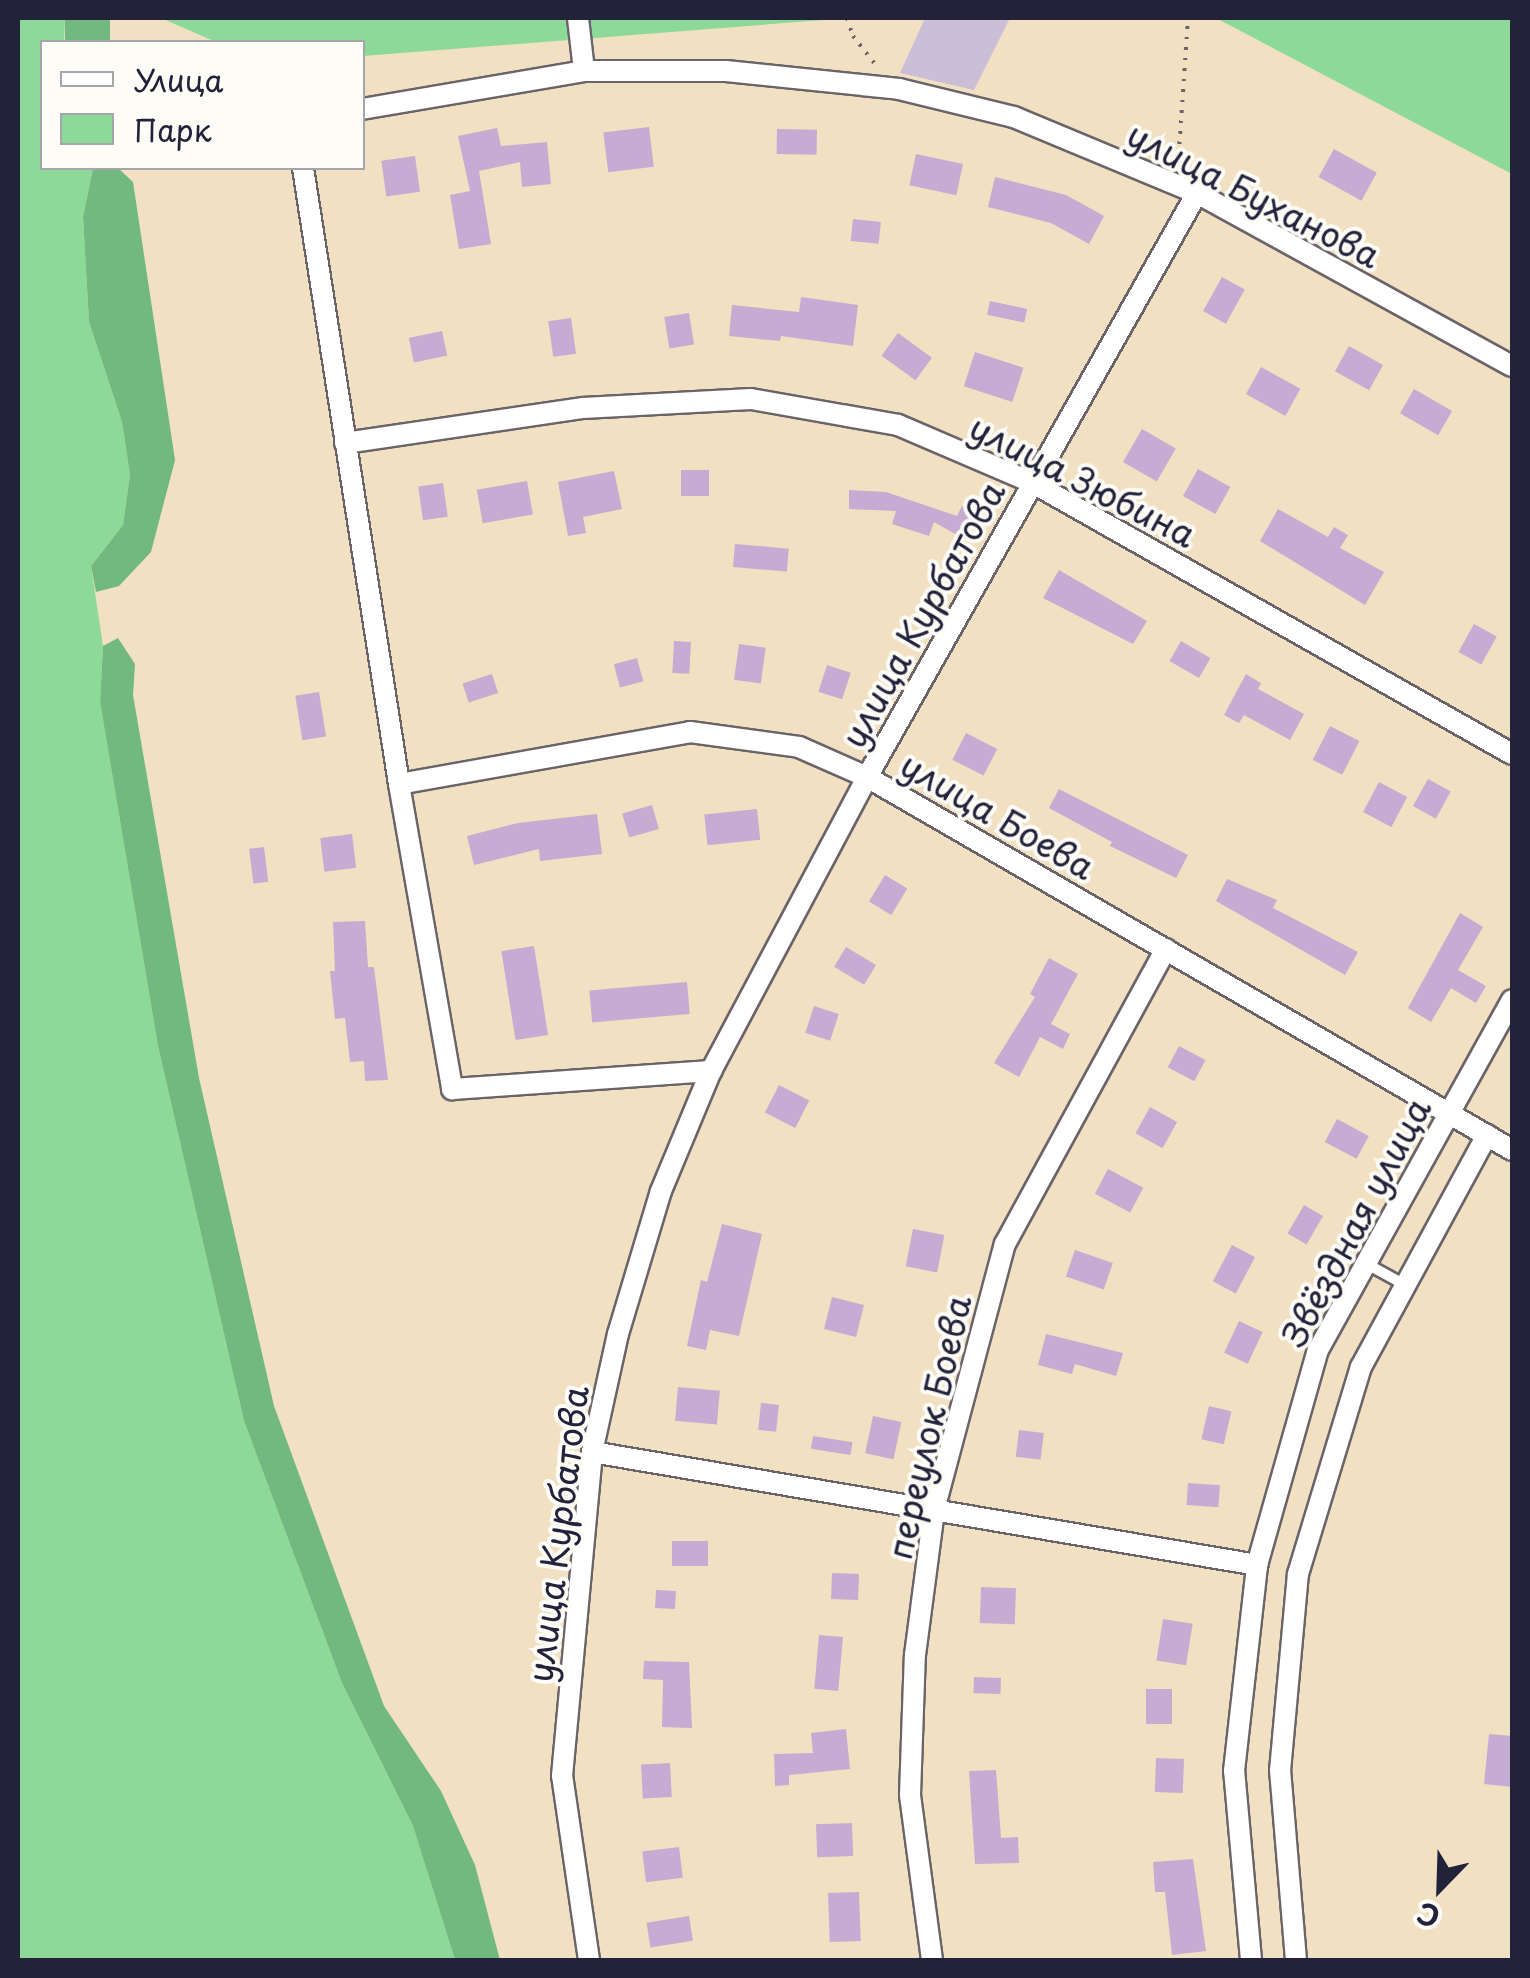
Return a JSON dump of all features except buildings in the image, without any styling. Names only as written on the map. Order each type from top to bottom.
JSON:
[{"type":"street","points":[[578,18],[584,71]]},
{"type":"street","name":"улица Буханова","points":[[365,108],[584,71],[726,71],[898,90],[1014,117],[1197,193],[1512,366]]},
{"type":"street","points":[[304,170],[344,443],[452,1089],[711,1072]]},
{"type":"street","name":"улица Курбатова","points":[[589,1960],[562,1776],[592,1452],[618,1334],[662,1191],[711,1072],[867,777],[1197,193]]},
{"type":"street","name":"улица Зюбина","points":[[344,443],[583,408],[751,400],[898,425],[1034,483],[1512,754]]},
{"type":"street","name":"улица Боева","points":[[399,784],[690,732],[798,747],[867,777],[1512,1150]]},
{"type":"street","name":"переулок Боева","points":[[932,1960],[910,1795],[915,1655],[934,1510],[1005,1244],[1166,949]]},
{"type":"street","name":"Звёздная улица","points":[[1251,1960],[1234,1771],[1257,1565],[1318,1350],[1512,1000]]},
{"type":"street","name":"Звёздная улица","points":[[1296,1960],[1280,1771],[1296,1585],[1360,1368],[1487,1135]]},
{"type":"street","points":[[592,1452],[1257,1565]]},
{"type":"lane","points":[[1366,1263],[1405,1285]]},
{"type":"path","points":[[847,18],[854,36],[898,90]]},
{"type":"path","points":[[1177,185],[1188,18]]},
{"type":"shaded area","points":[[925,18],[1009,20],[974,90],[900,73]]},
{"type":"green space","points":[[18,18],[65,18],[64,40],[40,40],[40,170],[93,170],[83,217],[89,322],[122,422],[130,475],[123,525],[91,566],[103,646],[100,702],[158,1046],[244,1421],[342,1683],[413,1826],[455,1960],[18,1960]]},
{"type":"green space","points":[[65,18],[110,18],[110,40],[65,40]]},
{"type":"green space","points":[[161,18],[849,18],[365,56],[365,40],[211,40]]},
{"type":"green space","points":[[1216,18],[1512,18],[1512,174]]},
{"type":"green space","points":[[93,170],[120,170],[133,182],[175,460],[151,552],[119,586],[96,592],[91,566],[123,525],[130,475],[122,422],[89,322],[83,217]]},
{"type":"green space","points":[[118,638],[135,664],[133,695],[199,1078],[274,1406],[384,1706],[441,1791],[475,1865],[500,1960],[455,1960],[413,1826],[342,1683],[244,1421],[158,1046],[100,702],[103,646]]}]
